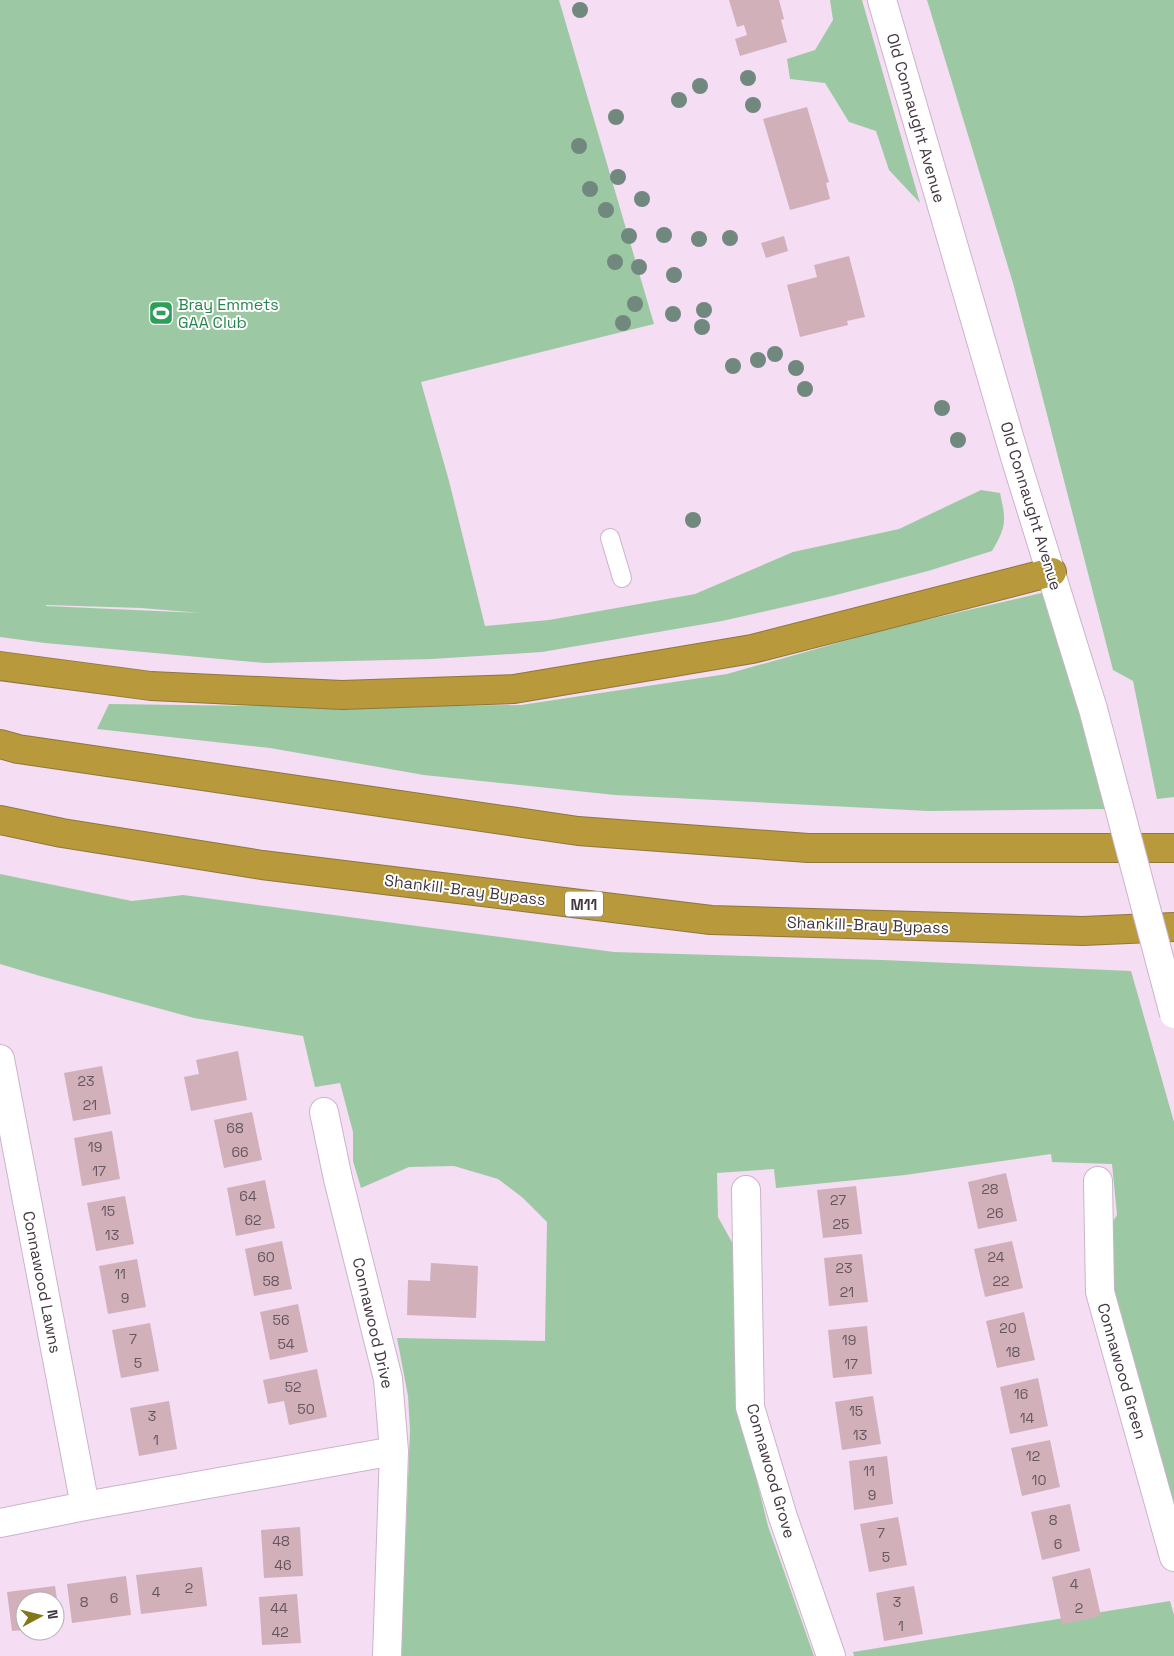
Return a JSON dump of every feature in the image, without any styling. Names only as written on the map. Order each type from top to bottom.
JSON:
[{"type":"highway","points":[[0,666],[151,686],[332,695],[514,689],[752,649],[1052,572]]},
{"type":"highway","points":[[0,744],[18,749],[578,831],[808,848],[1174,848]]},
{"type":"highway","name":"Shankill-Bray Bypass","points":[[0,820],[62,833],[262,865],[710,920],[1083,931],[1174,927]]},
{"type":"street","name":"Old Connaught Avenue","points":[[882,0],[1015,457],[1093,709],[1174,1014]]},
{"type":"street","name":"Connawood Lawns","points":[[0,1058],[85,1506]]},
{"type":"street","name":"Connawood Drive","points":[[324,1112],[338,1179],[388,1379],[394,1451],[386,1656]]},
{"type":"street","name":"Connawood Green","points":[[1098,1181],[1100,1292],[1174,1557]]},
{"type":"street","name":"Connawood Grove","points":[[746,1190],[750,1407],[783,1517],[830,1656]]},
{"type":"street","points":[[0,1523],[394,1451]]},
{"type":"lane","points":[[610,538],[622,578]]},
{"type":"green space","points":[[0,0],[559,0],[654,324],[421,382],[449,481],[485,626],[549,620],[695,594],[793,552],[899,529],[981,490],[1000,493],[1004,517],[1003,529],[992,551],[928,571],[832,596],[722,621],[542,652],[432,659],[265,663],[45,643],[0,637]],"holes":[[[46,605],[141,608],[201,613]]]},
{"type":"green space","points":[[830,0],[862,0],[920,203],[889,170],[876,131],[849,122],[825,83],[790,79],[787,59],[815,50],[833,20]]},
{"type":"green space","points":[[927,0],[1174,0],[1174,797],[1157,799],[1133,681],[1113,670],[1013,283]]},
{"type":"green space","points":[[1050,591],[1105,809],[928,811],[615,795],[424,775],[270,748],[97,729],[109,704],[343,707],[521,705],[727,674],[887,629]]},
{"type":"green space","points":[[0,874],[132,901],[183,895],[614,952],[883,960],[1131,971],[1174,1122],[1174,1552],[1103,1294],[1112,1223],[1117,1215],[1112,1164],[1052,1162],[1051,1154],[905,1175],[776,1188],[774,1169],[717,1173],[718,1217],[733,1244],[735,1329],[745,1433],[768,1526],[814,1656],[398,1656],[405,1554],[410,1430],[408,1396],[397,1338],[545,1341],[547,1222],[523,1198],[498,1179],[454,1166],[409,1167],[361,1188],[353,1161],[353,1132],[340,1083],[315,1087],[303,1036],[194,1018],[0,964]]},
{"type":"green space","points":[[1170,1601],[1174,1615],[1174,1656],[854,1656],[853,1652]]},
{"type":"building","points":[[729,0],[779,0],[784,19],[781,20],[787,42],[740,56],[735,39],[747,35],[744,25],[737,27]]},
{"type":"building","points":[[807,107],[829,182],[826,183],[830,199],[790,210],[763,119]]},
{"type":"building","points":[[784,236],[788,251],[766,258],[761,243]]},
{"type":"building","points":[[849,256],[865,317],[847,321],[848,325],[800,337],[787,285],[817,277],[814,265]]},
{"type":"building","points":[[238,1051],[247,1100],[191,1111],[184,1077],[199,1074],[196,1060]]},
{"type":"building","points":[[102,1066],[111,1114],[73,1121],[64,1073]]},
{"type":"building","points":[[252,1112],[262,1160],[224,1168],[214,1120]]},
{"type":"building","points":[[112,1131],[120,1179],[82,1186],[74,1138]]},
{"type":"building","points":[[1006,1173],[1017,1221],[978,1229],[968,1182]]},
{"type":"building","points":[[265,1180],[275,1228],[236,1236],[227,1188]]},
{"type":"building","points":[[856,1186],[862,1234],[823,1238],[817,1190]]},
{"type":"building","points":[[125,1196],[134,1244],[96,1251],[87,1203]]},
{"type":"building","points":[[282,1241],[292,1289],[254,1296],[245,1249]]},
{"type":"building","points":[[1012,1241],[1023,1288],[985,1297],[974,1249]]},
{"type":"building","points":[[862,1254],[868,1302],[829,1306],[824,1258]]},
{"type":"building","points":[[137,1259],[146,1307],[108,1314],[99,1266]]},
{"type":"building","points":[[431,1263],[478,1266],[476,1318],[407,1315],[408,1280],[430,1281]]},
{"type":"building","points":[[298,1304],[308,1352],[270,1360],[260,1312]]},
{"type":"building","points":[[1024,1312],[1035,1360],[997,1368],[986,1321]]},
{"type":"building","points":[[150,1323],[159,1371],[121,1378],[112,1330]]},
{"type":"building","points":[[867,1326],[872,1374],[833,1378],[828,1330]]},
{"type":"building","points":[[317,1369],[327,1417],[289,1425],[284,1401],[268,1404],[263,1380]]},
{"type":"building","points":[[1038,1378],[1048,1426],[1010,1434],[1000,1387]]},
{"type":"building","points":[[873,1396],[881,1444],[842,1450],[835,1402]]},
{"type":"building","points":[[169,1401],[177,1449],[139,1456],[130,1408]]},
{"type":"building","points":[[1050,1440],[1060,1487],[1022,1496],[1011,1448]]},
{"type":"building","points":[[887,1456],[893,1504],[854,1510],[849,1461]]},
{"type":"building","points":[[1070,1504],[1080,1551],[1042,1560],[1031,1512]]},
{"type":"building","points":[[898,1517],[907,1565],[869,1572],[860,1524]]},
{"type":"building","points":[[300,1527],[303,1576],[264,1578],[261,1530]]},
{"type":"building","points":[[202,1567],[207,1606],[141,1614],[136,1575]]},
{"type":"building","points":[[1090,1568],[1101,1616],[1062,1624],[1052,1577]]},
{"type":"building","points":[[126,1576],[131,1615],[72,1623],[67,1584]]},
{"type":"building","points":[[55,1586],[56,1591],[15,1591]]},
{"type":"building","points":[[914,1586],[923,1634],[884,1641],[876,1593]]},
{"type":"building","points":[[15,1591],[15,1631],[12,1631],[7,1592]]},
{"type":"building","points":[[297,1594],[301,1643],[262,1645],[259,1597]]},
{"type":"place","name":"Bray Emmets GAA Club","points":[[161,313]]}]
